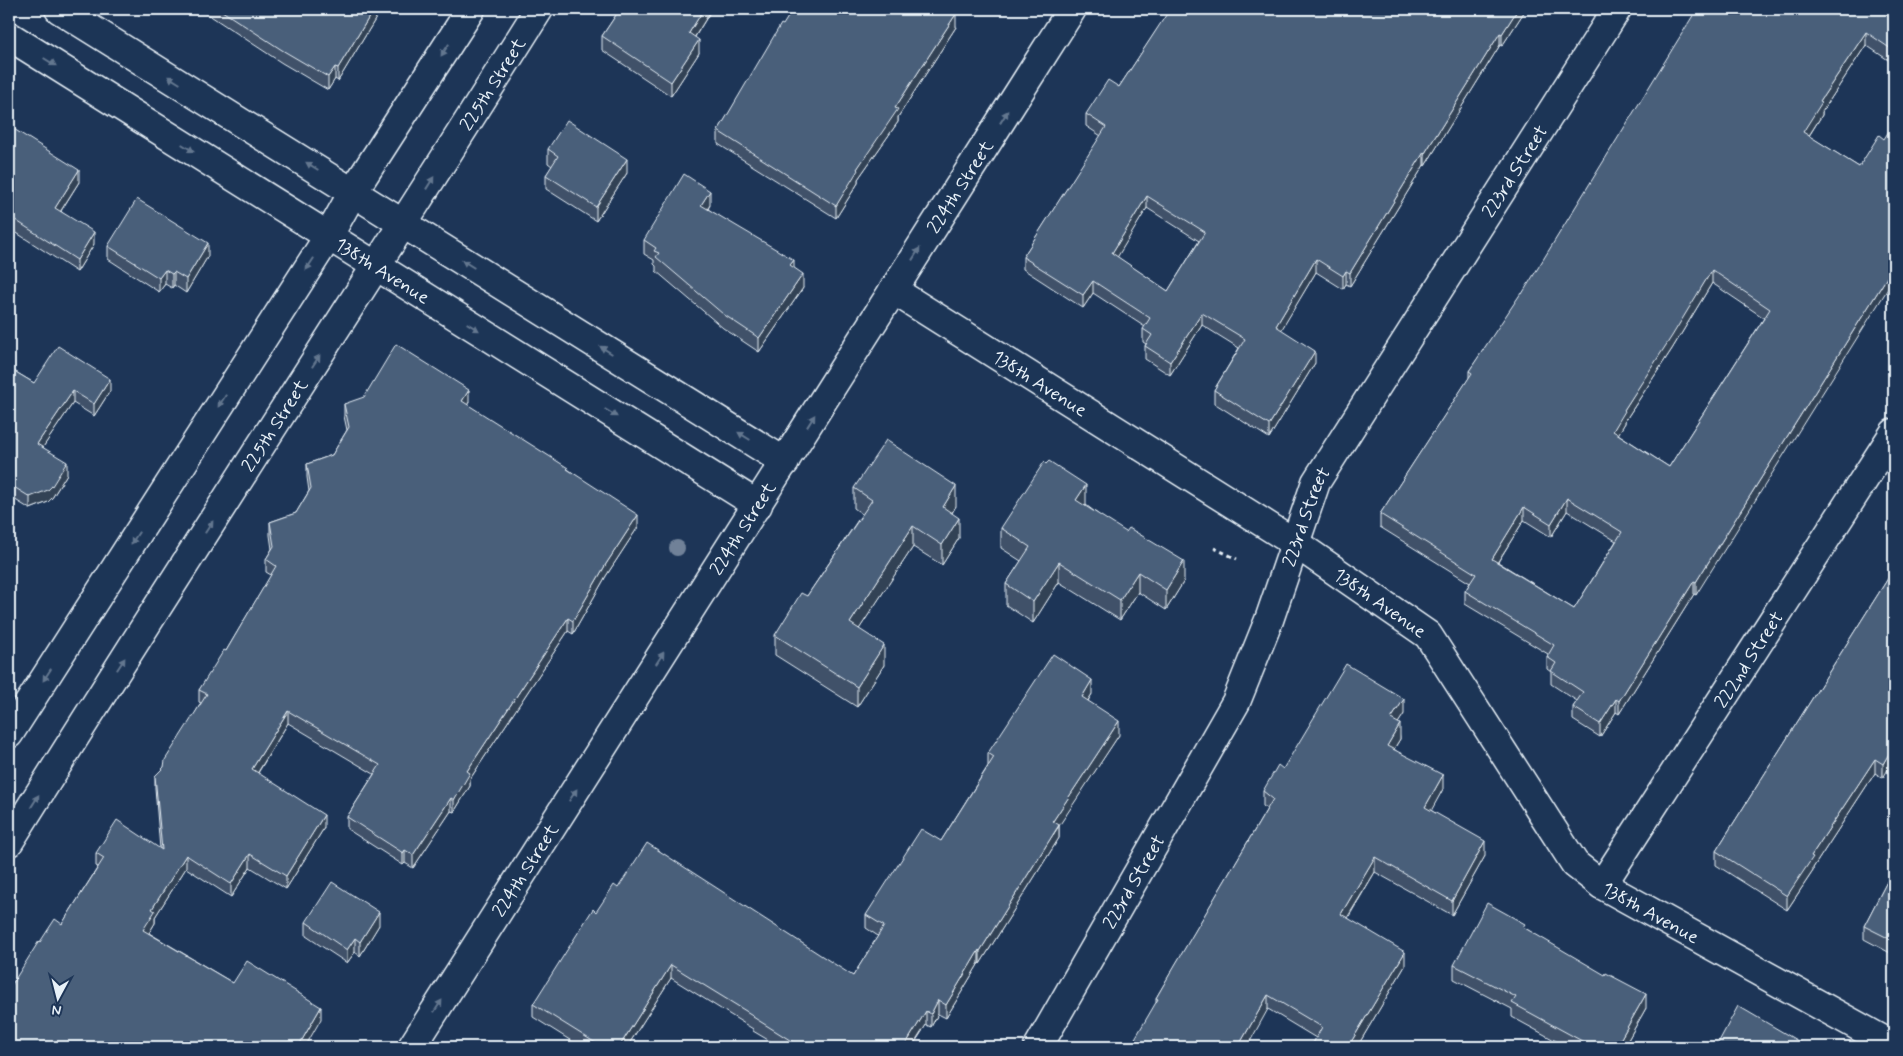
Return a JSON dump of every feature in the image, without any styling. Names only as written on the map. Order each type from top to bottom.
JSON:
[{"type":"street","points":[[59,9],[785,462]]},
{"type":"street","points":[[9,734],[328,237],[353,192],[471,9]]},
{"type":"street","name":"225th Street","points":[[9,842],[89,713],[404,224],[539,9]]},
{"type":"street","name":"224th Street","points":[[412,1047],[1072,9]]},
{"type":"street","name":"223rd Street","points":[[1038,1047],[1236,702],[1269,620],[1316,482],[1617,9]]},
{"type":"street","name":"138th Avenue","points":[[9,36],[758,505]]},
{"type":"street","name":"138th Avenue","points":[[893,290],[1295,543],[1428,635],[1575,864],[1602,885],[1888,1045]]},
{"type":"street","name":"222nd Street","points":[[1602,885],[1892,440]]},
{"type":"path","points":[[1214,548],[1237,558]]},
{"type":"building","points":[[219,9],[374,9],[338,68],[335,67],[328,77]]},
{"type":"building","points":[[620,9],[704,9],[689,33],[699,40],[671,82],[602,36]]},
{"type":"building","points":[[793,9],[948,9],[956,14],[895,108],[898,109],[857,169],[836,206],[718,131],[781,24],[783,25]]},
{"type":"building","points":[[1170,9],[1518,9],[1502,34],[1500,33],[1424,152],[1350,273],[1346,271],[1343,276],[1316,259],[1276,326],[1315,351],[1269,425],[1214,390],[1245,339],[1202,313],[1170,362],[1145,346],[1152,335],[1143,329],[1150,318],[1093,281],[1083,295],[1023,257],[1106,127],[1086,114],[1108,80],[1119,87]],"holes":[[[1147,196],[1205,232],[1168,291],[1112,253]]]},
{"type":"building","points":[[1697,9],[1894,9],[1894,51],[1866,32],[1820,101],[1822,102],[1803,132],[1859,167],[1879,135],[1884,139],[1894,123],[1894,266],[1696,582],[1694,581],[1619,701],[1616,699],[1600,724],[1573,707],[1583,692],[1551,671],[1556,663],[1547,657],[1554,645],[1465,591],[1476,574],[1380,514],[1472,373],[1469,371],[1522,294]],"holes":[[[1712,270],[1770,309],[1669,467],[1613,431],[1624,410]],[[1567,498],[1622,532],[1574,609],[1492,559],[1524,507],[1551,524]]]},
{"type":"building","points":[[567,120],[627,159],[596,207],[546,175],[558,156],[548,149]]},
{"type":"building","points":[[9,126],[79,170],[55,208],[94,232],[77,260],[9,216]]},
{"type":"building","points":[[684,174],[710,191],[701,205],[794,260],[790,265],[803,274],[759,338],[723,314],[656,257],[659,253],[654,251],[656,248],[644,240]]},
{"type":"building","points":[[137,199],[208,243],[186,279],[174,272],[172,274],[165,270],[159,278],[108,246]]},
{"type":"building","points":[[396,344],[469,390],[462,401],[638,515],[606,564],[573,621],[568,618],[467,771],[470,773],[454,800],[451,798],[413,855],[405,850],[403,853],[347,817],[380,765],[288,711],[252,769],[324,815],[286,876],[250,854],[231,884],[186,855],[152,909],[155,911],[143,930],[233,983],[247,961],[321,1007],[298,1047],[9,1047],[9,989],[55,919],[62,924],[104,858],[96,853],[117,820],[162,850],[155,776],[164,767],[165,760],[207,694],[199,690],[224,650],[226,651],[276,566],[266,559],[274,546],[270,522],[296,513],[311,488],[307,464],[332,455],[349,427],[344,404],[364,397]]},
{"type":"building","points":[[58,346],[110,379],[94,404],[73,391],[37,444],[67,462],[48,490],[30,497],[9,484],[9,368],[34,383]]},
{"type":"building","points":[[886,440],[956,486],[943,507],[959,518],[942,545],[913,526],[850,623],[884,645],[857,687],[775,635],[801,593],[807,596],[872,500],[854,488]]},
{"type":"building","points":[[1049,461],[1086,485],[1076,500],[1126,532],[1129,528],[1184,561],[1166,590],[1138,572],[1120,600],[1059,562],[1033,602],[1006,584],[1030,547],[1001,528],[1044,462],[1046,464]]},
{"type":"building","points":[[1894,569],[1894,745],[1883,764],[1875,759],[1787,896],[1716,851]]},
{"type":"building","points":[[1053,654],[1092,680],[1082,697],[1119,721],[1053,821],[1059,825],[946,1005],[938,1000],[931,1014],[926,1011],[904,1047],[801,1047],[671,965],[619,1047],[602,1047],[533,1004],[593,909],[596,912],[614,885],[618,888],[647,843],[853,976],[884,926],[866,915],[921,829],[941,841],[994,757],[988,753]]},
{"type":"building","points":[[1346,664],[1404,699],[1391,719],[1400,724],[1387,746],[1443,775],[1425,807],[1485,841],[1452,901],[1375,857],[1341,914],[1405,952],[1348,1047],[1311,1047],[1322,1027],[1268,995],[1238,1047],[1130,1047],[1175,965],[1273,799],[1263,791],[1278,765],[1283,769]]},
{"type":"building","points":[[1894,868],[1894,941],[1864,926]]},
{"type":"building","points":[[332,882],[379,912],[360,942],[355,938],[347,950],[306,922]]},
{"type":"building","points":[[1487,903],[1525,924],[1523,927],[1605,975],[1606,973],[1646,994],[1616,1047],[1593,1047],[1512,1003],[1516,997],[1454,965]]},
{"type":"building","points":[[1738,1006],[1803,1044],[1801,1047],[1716,1047]]}]
